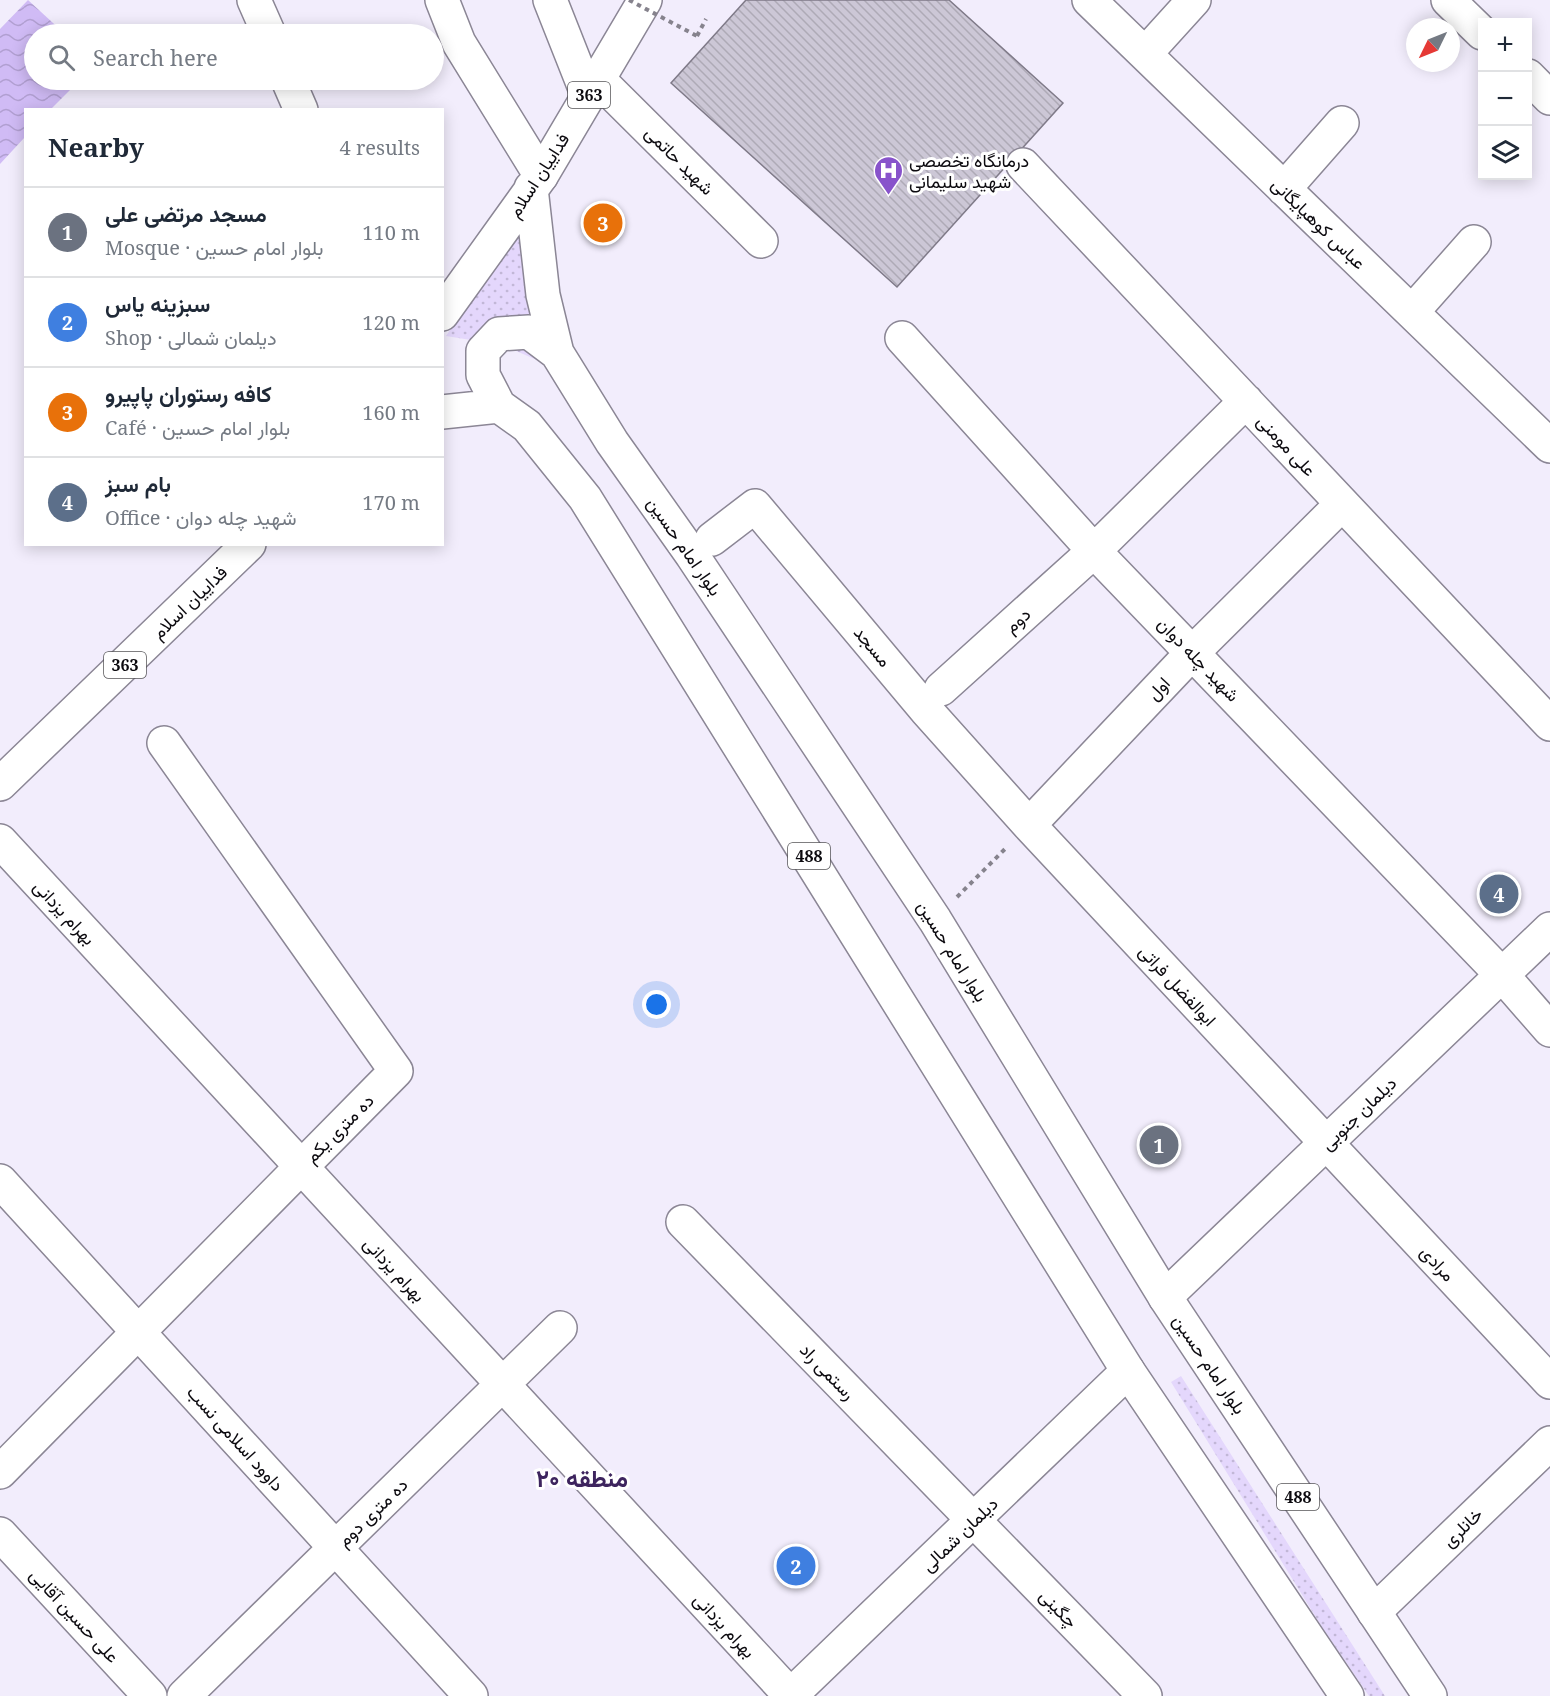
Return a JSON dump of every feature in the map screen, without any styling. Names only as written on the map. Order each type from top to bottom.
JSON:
[{"type":"street","points":[[254,0],[265,24]]},
{"type":"street","points":[[442,0],[459,43],[536,182]]},
{"type":"street","points":[[550,0],[593,88]]},
{"type":"street","name":"فداییان اسلام","points":[[444,311],[536,182],[645,0]]},
{"type":"street","name":"عباس کوهپایگانی","points":[[1089,0],[1550,446]]},
{"type":"street","points":[[1145,54],[1194,0]]},
{"type":"street","points":[[1448,0],[1478,29]]},
{"type":"street","points":[[1532,81],[1550,98]]},
{"type":"street","name":"شهید حاتمی","points":[[593,88],[761,241]]},
{"type":"street","points":[[292,90],[300,108]]},
{"type":"street","points":[[1284,189],[1342,123]]},
{"type":"street","name":"علی مومنی","points":[[1023,165],[1550,724]]},
{"type":"street","name":"بلوار امام حسین","points":[[536,182],[543,295],[557,353],[612,442],[692,555],[935,920],[1165,1297],[1430,1696]]},
{"type":"street","points":[[1412,312],[1474,242]]},
{"type":"street","points":[[444,412],[499,406],[483,375],[483,351],[499,334],[529,332],[557,353]]},
{"type":"street","name":"شهید چله دوان","points":[[902,338],[1094,551],[1502,975],[1550,1030]]},
{"type":"street","points":[[1094,551],[1246,401]]},
{"type":"street","name":"488","points":[[499,406],[527,426],[585,498],[1128,1371],[1347,1696]]},
{"type":"street","name":"اول","points":[[1029,825],[1192,653],[1342,504]]},
{"type":"street","name":"مسجد","points":[[712,539],[756,506],[926,710],[1029,825]]},
{"type":"street","name":"فداییان اسلام","points":[[0,784],[247,546]]},
{"type":"street","name":"دوم","points":[[941,689],[1094,551]]},
{"type":"street","name":"ده متری یکم","points":[[0,1472],[396,1071],[164,743]]},
{"type":"street","name":"ابوالفضل فراتی","points":[[1029,825],[1326,1144]]},
{"type":"street","name":"بهرام یزدانی","points":[[0,841],[790,1696]]},
{"type":"street","name":"دیلمان جنوبی","points":[[1165,1297],[1550,929]]},
{"type":"street","name":"مرادی","points":[[1326,1144],[1550,1382]]},
{"type":"street","name":"داوود اسلامی نسب","points":[[0,1181],[471,1696]]},
{"type":"street","name":"رستمی راد","points":[[682,1221],[973,1520]]},
{"type":"street","name":"ده متری دوم","points":[[184,1696],[560,1328]]},
{"type":"street","name":"دیلمان شمالی","points":[[790,1696],[1128,1371]]},
{"type":"street","name":"خانلری","points":[[1374,1612],[1550,1443]]},
{"type":"street","name":"چگینی","points":[[973,1520],[1145,1696]]},
{"type":"street","name":"علی حسین آقایی","points":[[0,1534],[150,1696]]},
{"type":"path","points":[[629,0],[697,36],[706,19]]},
{"type":"path","points":[[935,920],[1029,825]]},
{"type":"shaded area","points":[[519,229],[567,373],[502,345],[446,336]]},
{"type":"shaded area","points":[[1181,1376],[1385,1696],[1369,1696],[1320,1624],[1171,1382]]},
{"type":"water","points":[[28,0],[54,24],[24,24],[24,90],[70,90],[52,108],[24,108],[24,138],[0,164],[0,29]]},
{"type":"building","name":"درمانگاه تخصصی شهید سلیمانی","points":[[746,0],[949,0],[1063,103],[897,287],[671,83]]},
{"type":"place","name":"درمانگاه تخصصی شهید سلیمانی","points":[[888,196]]},
{"type":"place","name":"کافه رستوران پاپیرو","points":[[603,223]]},
{"type":"place","name":"بام سبز","points":[[1499,894]]},
{"type":"place","name":"مسجد مرتضی علی","points":[[1159,1145]]},
{"type":"place","name":"سبزینه یاس","points":[[796,1566]]},
{"type":"district","name":"منطقه ۲۰","points":[[582,1477]]}]
